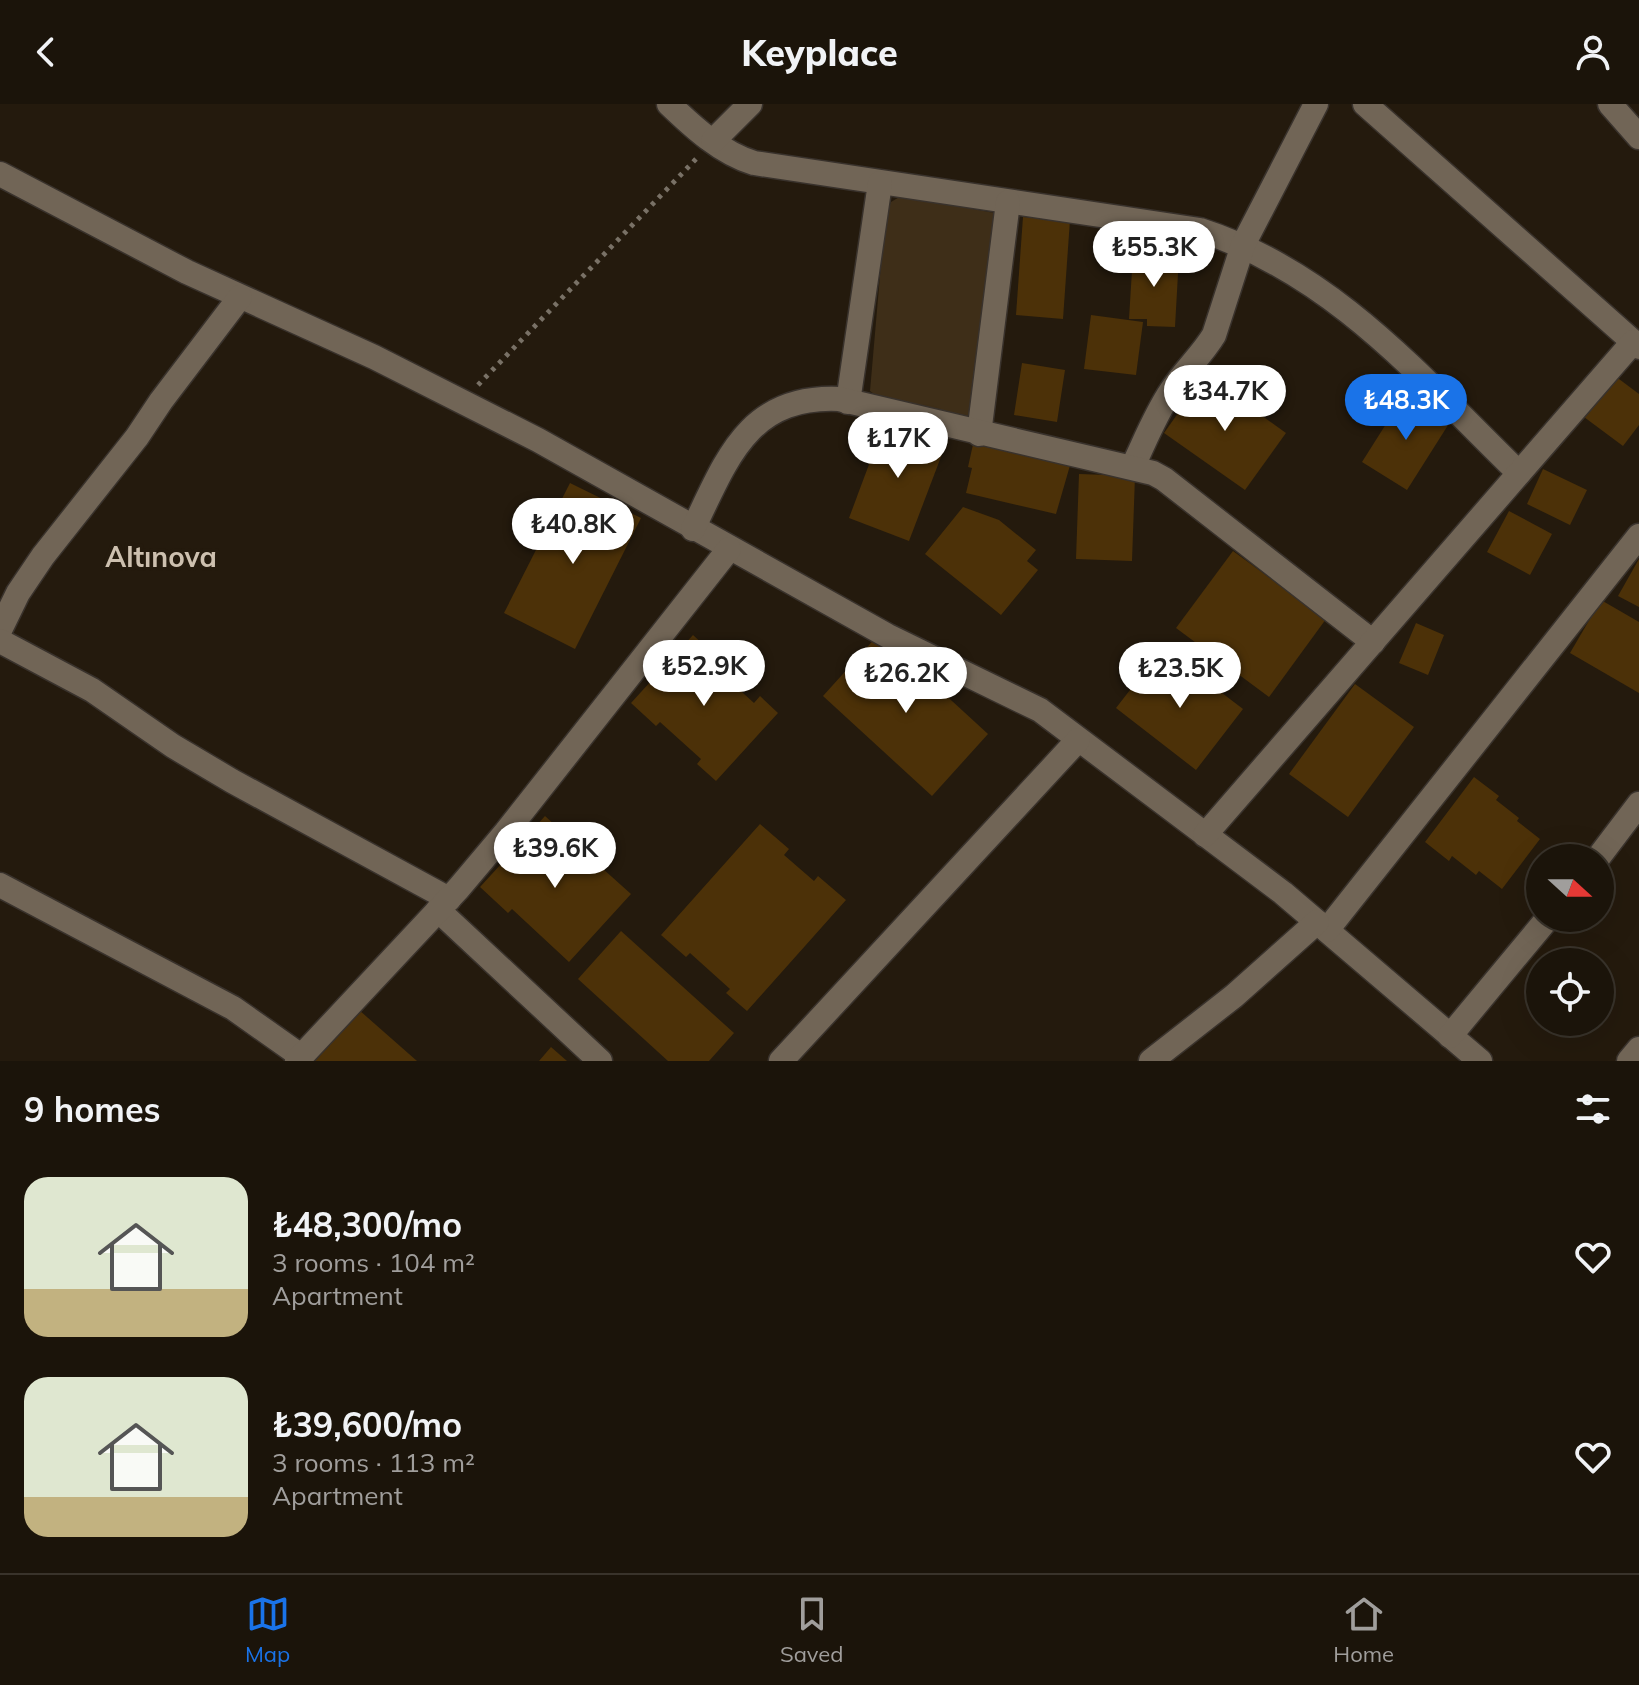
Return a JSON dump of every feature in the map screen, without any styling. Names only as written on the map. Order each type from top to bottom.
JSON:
[{"type":"street","points":[[669,104],[713,141],[732,154],[754,163],[1200,230],[1243,245],[1294,273],[1364,322],[1519,473]]},
{"type":"street","points":[[713,141],[750,104]]},
{"type":"street","points":[[1133,466],[1172,389],[1214,335],[1243,245],[1316,104]]},
{"type":"street","points":[[1205,835],[1519,473],[1636,344],[1365,104]]},
{"type":"street","points":[[1610,104],[1639,137]]},
{"type":"street","points":[[0,174],[240,297],[374,357],[538,440],[888,636],[1040,710],[1322,926],[1480,1061]]},
{"type":"street","points":[[848,402],[880,183]]},
{"type":"street","points":[[979,434],[1008,202]]},
{"type":"street","points":[[0,630],[18,593],[43,556],[137,437],[240,297]]},
{"type":"street","points":[[693,529],[729,454],[747,432],[773,412],[794,402],[818,398],[848,402],[979,434],[1133,466],[1164,479],[1373,642]]},
{"type":"street","points":[[1151,1061],[1322,926],[1639,536]]},
{"type":"street","points":[[0,885],[233,1008],[299,1058],[444,904],[542,788],[729,549]]},
{"type":"street","points":[[0,641],[92,690],[173,746],[444,904],[600,1061]]},
{"type":"street","points":[[781,1061],[1078,740]]},
{"type":"street","points":[[1609,844],[1639,804]]},
{"type":"street","points":[[1450,1036],[1536,932]]},
{"type":"street","points":[[1629,1061],[1639,1049]]},
{"type":"path","points":[[461,402],[713,141]]},
{"type":"shaded area","points":[[901,196],[995,213],[970,419],[877,396],[870,391],[885,218],[891,202]]},
{"type":"building","points":[[1023,217],[1070,220],[1063,319],[1016,315]]},
{"type":"building","points":[[1133,254],[1179,256],[1175,327],[1147,326],[1147,319],[1129,319]]},
{"type":"building","points":[[1091,315],[1143,322],[1136,375],[1084,369]]},
{"type":"building","points":[[1022,363],[1065,370],[1057,422],[1014,415]]},
{"type":"building","points":[[1205,375],[1286,433],[1245,490],[1164,433]]},
{"type":"building","points":[[1615,376],[1639,394],[1639,425],[1623,446],[1584,417]]},
{"type":"building","points":[[1405,394],[1450,422],[1407,490],[1362,462]]},
{"type":"building","points":[[886,419],[947,441],[909,541],[849,518]]},
{"type":"building","points":[[974,440],[1071,462],[1056,514],[966,493]]},
{"type":"building","points":[[1543,469],[1587,490],[1570,525],[1527,504]]},
{"type":"building","points":[[1079,474],[1135,476],[1132,561],[1076,559]]},
{"type":"building","points":[[570,483],[641,518],[575,649],[504,613]]},
{"type":"building","points":[[963,507],[999,520],[1036,550],[1027,561],[1038,570],[1001,615],[925,554]]},
{"type":"building","points":[[1509,511],[1552,534],[1530,575],[1487,552]]},
{"type":"building","points":[[1233,551],[1326,619],[1269,697],[1176,628]]},
{"type":"building","points":[[1639,559],[1639,607],[1618,596]]},
{"type":"building","points":[[1601,600],[1639,622],[1639,693],[1570,653]]},
{"type":"building","points":[[1416,623],[1444,635],[1428,675],[1399,663]]},
{"type":"building","points":[[879,634],[988,734],[932,796],[823,696]]},
{"type":"building","points":[[693,635],[726,665],[720,672],[754,703],[760,696],[778,713],[716,781],[697,764],[701,759],[660,722],[656,726],[631,703]]},
{"type":"building","points":[[1158,654],[1184,674],[1188,667],[1243,709],[1196,770],[1116,708]]},
{"type":"building","points":[[1355,684],[1414,727],[1348,817],[1289,774]]},
{"type":"building","points":[[1474,777],[1499,796],[1496,800],[1540,839],[1536,844],[1526,844],[1526,857],[1502,889],[1479,871],[1476,875],[1452,856],[1449,861],[1425,842]]},
{"type":"building","points":[[545,816],[577,845],[573,850],[598,873],[602,868],[631,894],[569,962],[512,909],[508,913],[480,887]]},
{"type":"building","points":[[760,824],[789,849],[784,855],[814,881],[818,876],[846,900],[747,1011],[726,993],[730,989],[690,953],[686,957],[661,935]]},
{"type":"building","points":[[621,931],[734,1033],[709,1061],[668,1061],[578,979]]},
{"type":"building","points":[[359,1010],[417,1061],[315,1061]]},
{"type":"building","points":[[551,1047],[567,1061],[539,1061]]},
{"type":"district","name":"Altınova","points":[[161,556]]}]
